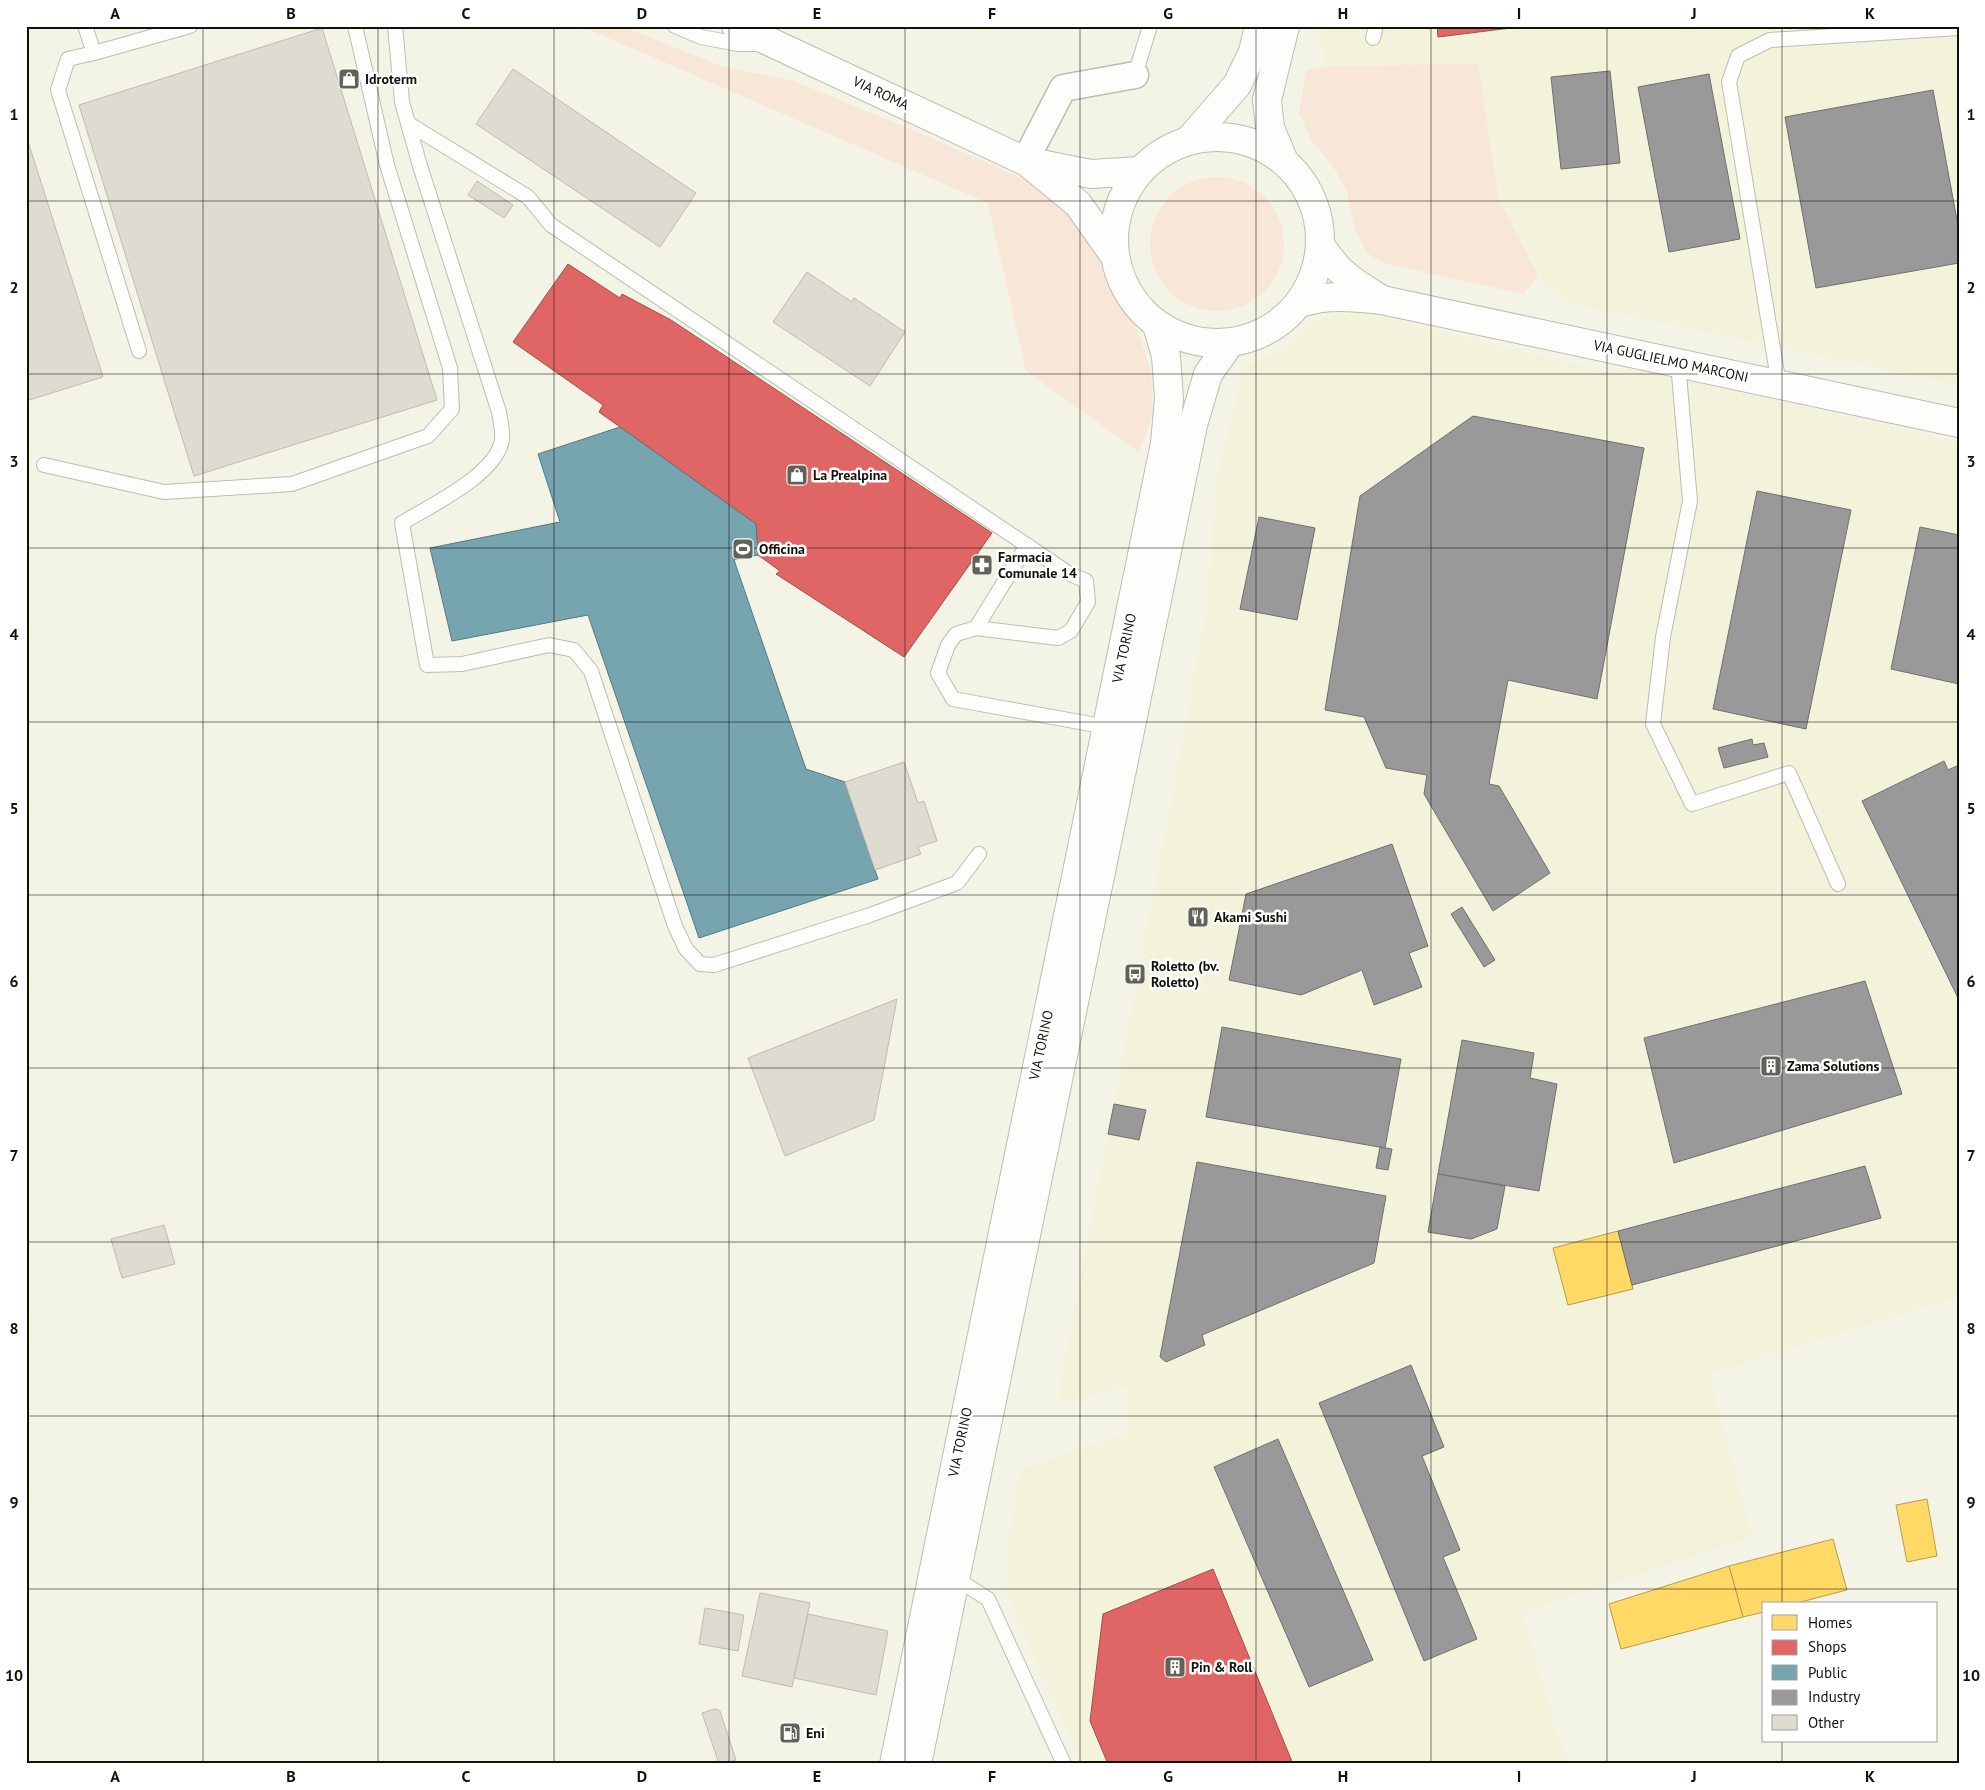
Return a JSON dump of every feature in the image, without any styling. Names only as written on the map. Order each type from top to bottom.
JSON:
[{"type":"main road","points":[[1190,139],[1236,85],[1253,52],[1259,26]]},
{"type":"main road","points":[[1283,159],[1255,143],[1223,136],[1190,139],[1162,151],[1139,170],[1122,196],[1114,225],[1114,255],[1122,282],[1136,306],[1157,325],[1180,337],[1204,343],[1230,343],[1257,336],[1280,322],[1300,303],[1314,279],[1321,246],[1318,214],[1305,184],[1283,159],[1270,128],[1268,100],[1285,26]]},
{"type":"main road","name":"VIA ROMA","points":[[738,27],[1025,161]]},
{"type":"main road","points":[[1025,161],[1091,174],[1139,170]]},
{"type":"main road","points":[[1025,161],[1078,204],[1114,255]]},
{"type":"main road","name":"VIA GUGLIELMO MARCONI","points":[[1321,246],[1330,261],[1348,279],[1382,300]]},
{"type":"main road","name":"VIA GUGLIELMO MARCONI","points":[[1300,303],[1316,297],[1337,296],[1382,300],[1959,423]]},
{"type":"main road","name":"VIA TORINO","points":[[894,1764],[1166,443],[1169,399],[1168,382],[1166,356],[1157,325]]},
{"type":"main road","name":"VIA TORINO","points":[[918,1764],[1193,425],[1208,374],[1230,343]]},
{"type":"street","points":[[1025,161],[1063,88],[1135,75]]},
{"type":"lane","points":[[85,26],[94,53]]},
{"type":"lane","points":[[139,351],[58,90],[68,59],[190,26]]},
{"type":"lane","points":[[44,465],[164,492],[292,484],[428,436],[452,409],[450,368],[387,165],[355,26]]},
{"type":"lane","points":[[395,26],[402,102],[420,166],[499,412],[502,439],[495,458],[470,483],[402,523],[427,665],[462,664],[549,645],[574,650],[591,671],[675,926],[686,949],[700,964],[714,965],[870,915],[957,882],[979,854]]},
{"type":"lane","points":[[676,26],[701,37],[738,44],[777,45]]},
{"type":"lane","points":[[1135,75],[1150,26]]},
{"type":"lane","points":[[1779,384],[1729,82],[1738,56],[1770,40],[1959,28]]},
{"type":"lane","points":[[409,124],[528,197],[551,225],[1027,545],[1068,572],[1086,581],[1088,602],[1071,631],[1058,638],[976,628],[956,634],[948,645],[938,673],[953,698],[1107,727]]},
{"type":"lane","points":[[1678,363],[1690,501],[1663,637],[1653,724],[1692,804],[1789,773],[1838,884]]},
{"type":"lane","points":[[976,628],[1027,545]]},
{"type":"lane","points":[[955,1578],[988,1600],[1064,1764]]},
{"type":"shaded area","points":[[581,26],[622,26],[723,67],[794,81],[915,131],[1049,190],[1078,220],[1134,321],[1151,370],[1153,413],[1139,452],[1026,371],[988,203]]},
{"type":"shaded area","points":[[1316,26],[1959,26],[1959,385],[1571,304],[1538,276],[1498,197],[1477,63],[1327,67]]},
{"type":"shaded area","points":[[1478,63],[1498,197],[1538,276],[1523,294],[1383,263],[1367,253],[1355,229],[1347,191],[1332,165],[1311,140],[1299,112],[1306,70],[1327,67]]},
{"type":"shaded area","points":[[1217,177],[1243,182],[1254,188],[1264,197],[1273,207],[1279,218],[1284,244],[1279,270],[1273,281],[1264,291],[1254,300],[1243,306],[1217,311],[1191,306],[1180,300],[1170,291],[1161,281],[1155,270],[1150,244],[1155,218],[1161,207],[1170,197],[1180,188],[1191,182]]},
{"type":"shaded area","points":[[1351,309],[1607,372],[1633,369],[1959,442],[1959,1297],[1709,1374],[1752,1537],[1522,1613],[1556,1730],[1569,1764],[1082,1764],[1007,1595],[1008,1550],[1020,1470],[1130,1432],[1128,1386],[1057,1405],[1208,600],[1217,477],[1244,367],[1280,351],[1328,313]]},
{"type":"building: Homes","points":[[1618,1231],[1633,1289],[1568,1305],[1553,1248]]},
{"type":"building: Homes","points":[[1927,1499],[1937,1556],[1907,1562],[1896,1505]]},
{"type":"building: Homes","points":[[1833,1539],[1847,1590],[1801,1602],[1762,1602],[1762,1612],[1743,1617],[1729,1566]]},
{"type":"building: Homes","points":[[1729,1566],[1743,1617],[1621,1649],[1609,1604]]},
{"type":"building: Shops","points":[[1437,26],[1527,26],[1438,37]]},
{"type":"building: Shops","name":"La Prealpina","points":[[568,264],[620,298],[622,294],[671,320],[992,533],[904,657],[776,574],[780,571],[758,555],[756,524],[599,412],[603,405],[513,342]]},
{"type":"building: Shops","name":"Pin & Roll","points":[[1213,1569],[1293,1764],[1108,1764],[1090,1721],[1103,1614]]},
{"type":"building: Public","points":[[620,427],[756,524],[758,555],[734,560],[806,769],[845,782],[878,879],[699,938],[588,615],[452,641],[430,548],[560,522],[538,454]]},
{"type":"building: Industry","points":[[1610,71],[1620,163],[1561,169],[1551,77]]},
{"type":"building: Industry","points":[[1709,74],[1740,239],[1669,252],[1638,87]]},
{"type":"building: Industry","points":[[1933,90],[1959,231],[1959,263],[1816,288],[1785,117]]},
{"type":"building: Industry","points":[[1473,416],[1644,448],[1597,699],[1508,680],[1489,784],[1499,786],[1550,873],[1493,911],[1424,794],[1427,775],[1386,768],[1364,717],[1325,710],[1360,496]]},
{"type":"building: Industry","points":[[1757,491],[1851,510],[1806,729],[1713,709]]},
{"type":"building: Industry","points":[[1259,517],[1315,528],[1297,620],[1240,609]]},
{"type":"building: Industry","points":[[1920,527],[1959,535],[1959,684],[1891,669]]},
{"type":"building: Industry","points":[[1752,739],[1753,745],[1764,743],[1768,757],[1724,768],[1718,748]]},
{"type":"building: Industry","points":[[1944,761],[1948,770],[1959,765],[1959,1000],[1862,801]]},
{"type":"building: Industry","points":[[1392,844],[1428,946],[1409,953],[1422,987],[1374,1005],[1362,970],[1301,995],[1229,980],[1246,894]]},
{"type":"building: Industry","points":[[1462,907],[1495,960],[1484,967],[1451,914]]},
{"type":"building: Industry","name":"Zama Solutions","points":[[1865,981],[1902,1094],[1674,1163],[1644,1038]]},
{"type":"building: Industry","points":[[1222,1027],[1401,1059],[1385,1148],[1206,1117]]},
{"type":"building: Industry","points":[[1462,1040],[1534,1053],[1530,1078],[1557,1084],[1539,1191],[1438,1174]]},
{"type":"building: Industry","points":[[1114,1104],[1146,1110],[1139,1140],[1108,1134]]},
{"type":"building: Industry","points":[[1380,1147],[1392,1149],[1388,1170],[1376,1168]]},
{"type":"building: Industry","points":[[1197,1162],[1386,1196],[1374,1263],[1202,1335],[1205,1345],[1166,1362],[1160,1357]]},
{"type":"building: Industry","points":[[1865,1166],[1881,1218],[1632,1285],[1618,1231]]},
{"type":"building: Industry","points":[[1438,1174],[1505,1186],[1497,1229],[1471,1239],[1428,1232]]},
{"type":"building: Industry","points":[[1411,1365],[1444,1447],[1422,1456],[1460,1550],[1443,1557],[1477,1639],[1424,1661],[1319,1403]]},
{"type":"building: Industry","points":[[1278,1439],[1373,1660],[1309,1687],[1214,1467]]},
{"type":"building: Other","points":[[322,28],[437,400],[194,476],[79,105]]},
{"type":"building: Other","points":[[513,69],[696,193],[660,247],[476,124]]},
{"type":"building: Other","points":[[26,135],[103,377],[26,401]]},
{"type":"building: Other","points":[[477,181],[513,205],[504,218],[468,195]]},
{"type":"building: Other","points":[[807,272],[852,302],[854,298],[905,332],[870,386],[773,322]]},
{"type":"building: Other","points":[[904,762],[918,803],[924,801],[937,841],[918,847],[921,854],[875,870],[845,782]]},
{"type":"building: Other","points":[[897,999],[874,1120],[785,1156],[748,1058]]},
{"type":"building: Other","points":[[164,1225],[175,1264],[122,1278],[111,1239]]},
{"type":"building: Other","points":[[760,1593],[810,1603],[792,1687],[742,1676]]},
{"type":"building: Other","points":[[705,1608],[744,1615],[738,1651],[699,1644]]},
{"type":"building: Other","points":[[808,1614],[888,1631],[876,1695],[794,1678]]},
{"type":"building: Other","points":[[715,1709],[720,1711],[736,1760],[721,1764],[719,1764],[702,1713]]},
{"type":"place","name":"Idroterm","points":[[349,79]]},
{"type":"place","name":"La Prealpina","points":[[797,475]]},
{"type":"place","name":"Officina","points":[[743,549]]},
{"type":"place","name":"Farmacia Comunale 14","points":[[982,565]]},
{"type":"place","name":"Akami Sushi","points":[[1198,917]]},
{"type":"place","name":"Roletto (bv. Roletto)","points":[[1135,974]]},
{"type":"place","name":"Zama Solutions","points":[[1771,1066]]},
{"type":"place","name":"Pin & Roll","points":[[1175,1667]]},
{"type":"place","name":"Eni","points":[[790,1733]]}]
